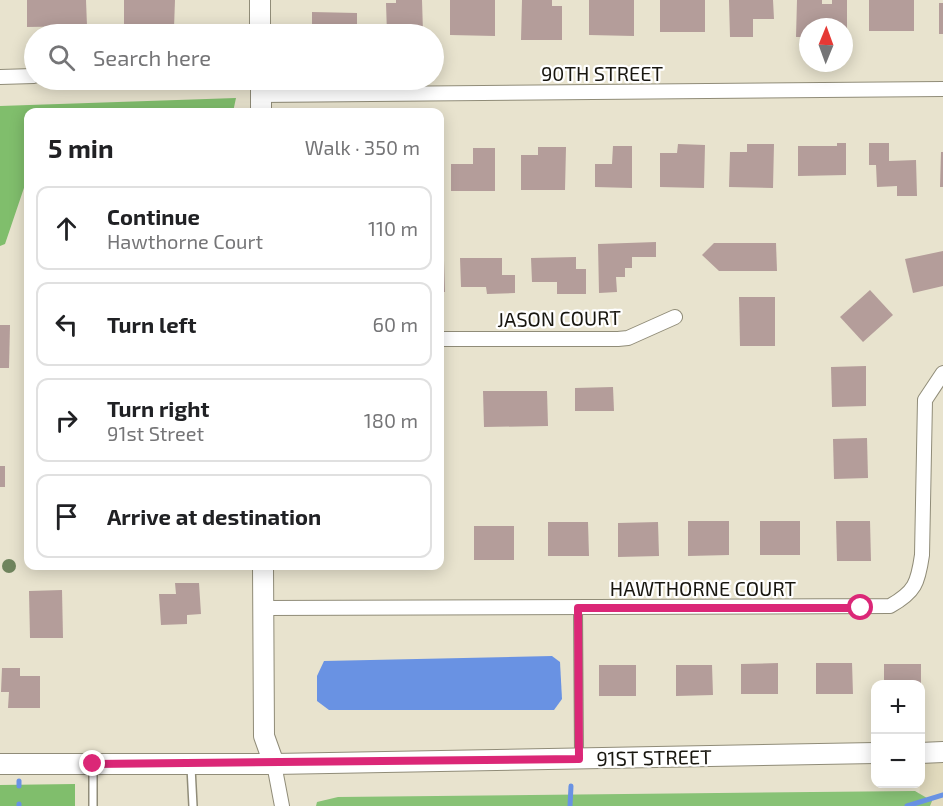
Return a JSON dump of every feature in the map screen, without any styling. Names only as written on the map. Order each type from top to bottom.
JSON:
[{"type":"main road","points":[[260,0],[260,24]]},
{"type":"main road","points":[[263,570],[264,736],[274,764]]},
{"type":"main road","points":[[925,753],[943,752]]},
{"type":"main road","name":"91ST STREET","points":[[0,764],[274,764],[871,753]]},
{"type":"street","points":[[0,77],[24,76]]},
{"type":"street","name":"90TH STREET","points":[[261,96],[943,89]]},
{"type":"street","name":"JASON COURT","points":[[444,339],[618,339],[628,338],[675,316]]},
{"type":"street","name":"HAWTHORNE COURT","points":[[263,608],[861,608],[890,606],[908,596],[919,579],[922,555],[925,400],[943,373]]},
{"type":"street","points":[[274,764],[282,806]]},
{"type":"lane","points":[[578,608],[579,759]]},
{"type":"lane","points":[[93,764],[93,806]]},
{"type":"lane","points":[[191,764],[192,806]]},
{"type":"shaded area","points":[[943,752],[943,806],[919,806],[920,788],[925,788],[925,753]]},
{"type":"green space","points":[[236,98],[234,108],[24,108],[24,188],[5,244],[0,246],[0,106]]},
{"type":"green space","points":[[75,784],[75,806],[0,806],[0,785]]},
{"type":"green space","points":[[915,791],[932,801],[930,806],[316,806],[317,802],[338,797]]},
{"type":"water","points":[[552,656],[560,662],[562,699],[554,710],[329,710],[317,701],[317,676],[324,661]]},
{"type":"building","points":[[27,0],[86,0],[87,24],[27,24]]},
{"type":"building","points":[[124,0],[175,0],[174,24],[124,24]]},
{"type":"building","points":[[396,0],[422,0],[423,24],[387,24],[386,3],[396,3]]},
{"type":"building","points":[[450,0],[495,0],[495,36],[450,35]]},
{"type":"building","points":[[522,0],[552,0],[552,6],[562,6],[562,40],[521,40]]},
{"type":"building","points":[[589,0],[634,0],[634,36],[589,35]]},
{"type":"building","points":[[660,0],[705,0],[705,32],[660,32]]},
{"type":"building","points":[[729,0],[773,0],[774,19],[753,19],[753,37],[730,37]]},
{"type":"building","points":[[797,0],[822,0],[822,4],[832,4],[832,0],[847,0],[847,18],[799,18],[799,37],[796,37]]},
{"type":"building","points":[[869,0],[914,0],[914,31],[869,31]]},
{"type":"building","points":[[939,3],[943,3],[943,34],[939,34]]},
{"type":"building","points":[[312,12],[357,13],[357,24],[312,24]]},
{"type":"building","points":[[837,143],[846,143],[846,175],[798,176],[798,146],[837,146]]},
{"type":"building","points":[[869,143],[889,143],[889,161],[916,160],[917,196],[897,196],[897,186],[877,187],[876,165],[869,165]]},
{"type":"building","points":[[678,144],[705,145],[704,188],[660,187],[660,153],[677,153]]},
{"type":"building","points":[[747,144],[774,144],[773,188],[729,187],[730,152],[747,152]]},
{"type":"building","points":[[613,146],[632,146],[632,188],[595,187],[595,164],[612,164]]},
{"type":"building","points":[[538,147],[566,147],[565,190],[521,190],[521,155],[538,155]]},
{"type":"building","points":[[473,148],[495,148],[495,191],[451,191],[451,164],[473,164]]},
{"type":"building","points":[[941,152],[943,152],[943,187],[940,187]]},
{"type":"building","points":[[656,242],[656,257],[632,257],[632,268],[625,268],[625,277],[616,277],[617,292],[599,293],[598,244]]},
{"type":"building","points":[[714,243],[776,243],[777,271],[719,271],[702,255]]},
{"type":"building","points":[[943,251],[943,286],[913,293],[905,259]]},
{"type":"building","points":[[576,257],[576,269],[586,269],[586,294],[557,294],[557,282],[532,282],[531,258]]},
{"type":"building","points":[[460,258],[502,258],[502,275],[515,275],[515,293],[487,294],[486,287],[461,287]]},
{"type":"building","points":[[870,290],[893,315],[863,342],[840,317]]},
{"type":"building","points":[[739,297],[775,297],[775,346],[740,346]]},
{"type":"building","points":[[0,325],[10,325],[9,368],[0,368]]},
{"type":"building","points":[[866,366],[866,406],[832,407],[831,367]]},
{"type":"building","points":[[613,387],[614,411],[575,411],[575,388]]},
{"type":"building","points":[[483,391],[547,391],[548,426],[484,427]]},
{"type":"building","points":[[867,438],[868,478],[834,479],[833,439]]},
{"type":"building","points":[[0,466],[5,466],[5,487],[0,487]]},
{"type":"building","points":[[688,521],[729,521],[729,555],[688,556]]},
{"type":"building","points":[[760,521],[800,521],[800,555],[760,555]]},
{"type":"building","points":[[836,521],[870,521],[871,561],[837,561]]},
{"type":"building","points":[[548,522],[588,522],[589,556],[548,556]]},
{"type":"building","points":[[658,522],[659,556],[618,557],[618,523]]},
{"type":"building","points":[[474,526],[514,526],[514,560],[474,560]]},
{"type":"building","points":[[175,583],[199,583],[201,614],[187,615],[187,624],[161,625],[159,594],[176,594]]},
{"type":"building","points":[[62,590],[63,638],[30,638],[29,591]]},
{"type":"building","points":[[778,663],[778,694],[741,694],[741,664]]},
{"type":"building","points":[[816,663],[852,663],[853,694],[816,694]]},
{"type":"building","points":[[884,664],[921,664],[921,680],[884,680]]},
{"type":"building","points":[[599,665],[636,665],[636,696],[599,696]]},
{"type":"building","points":[[676,665],[712,665],[713,695],[676,696]]},
{"type":"building","points":[[2,668],[20,668],[20,676],[40,676],[40,708],[8,708],[9,692],[1,692]]},
{"type":"waterway","points":[[19,781],[19,786]]},
{"type":"waterway","points":[[570,806],[571,786]]},
{"type":"waterway","points":[[907,806],[943,795]]},
{"type":"route","points":[[93,764],[274,764],[579,759],[578,608],[861,608]]}]
